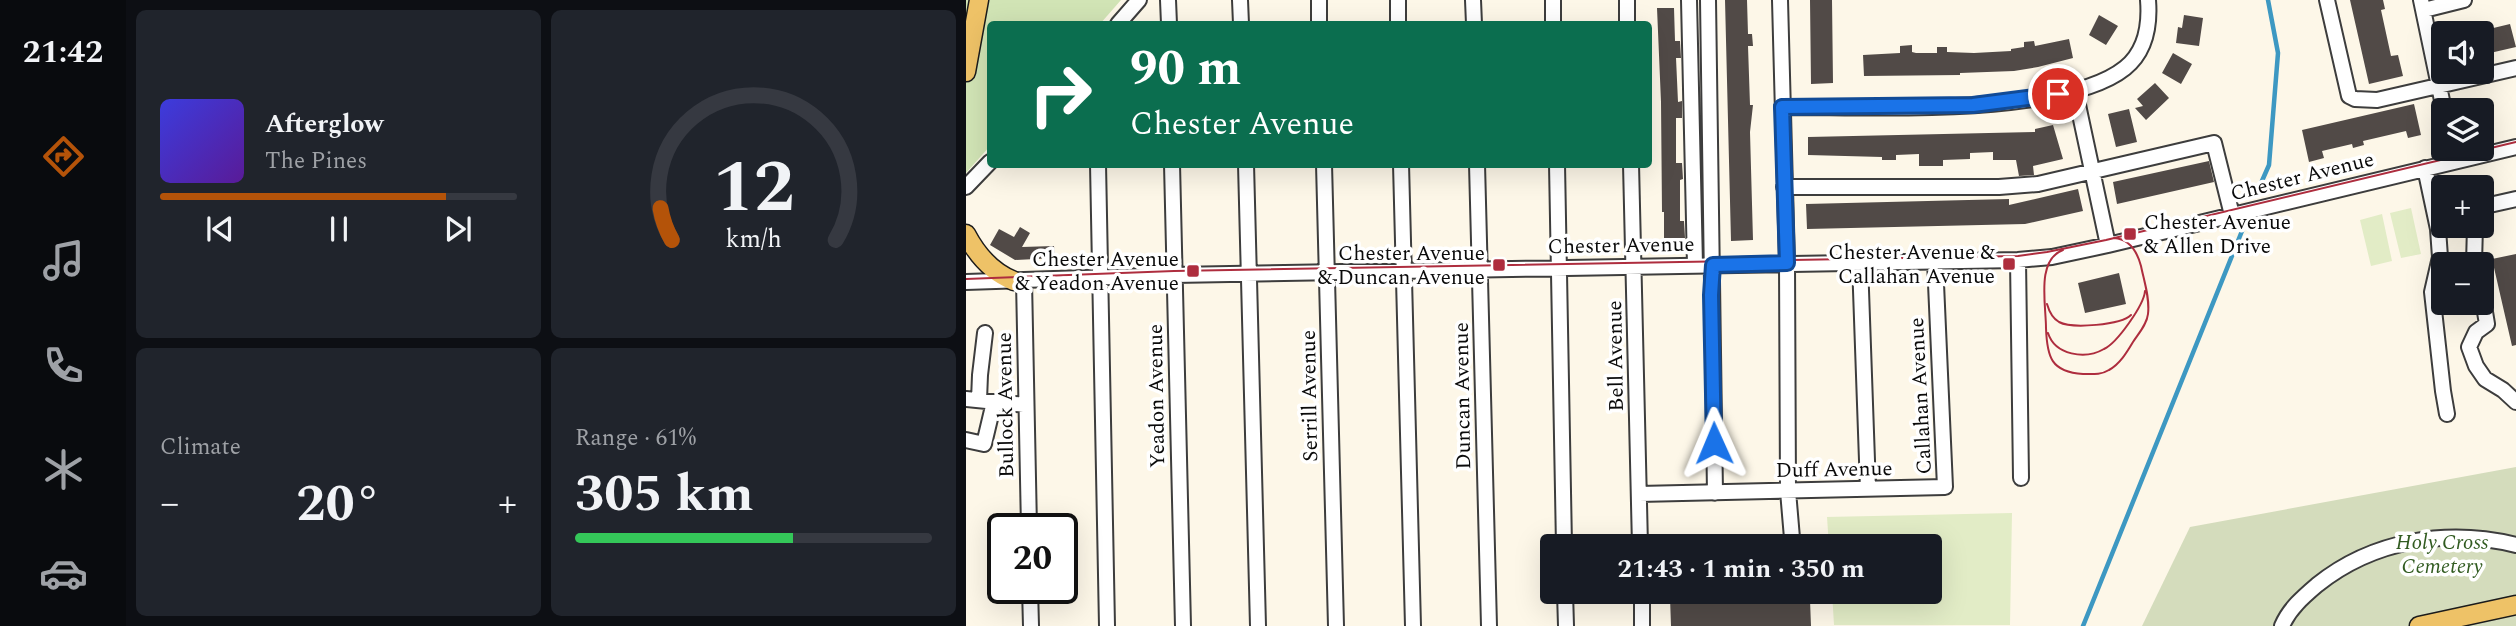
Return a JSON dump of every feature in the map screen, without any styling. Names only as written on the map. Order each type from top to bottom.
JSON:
[{"type":"main road","points":[[966,72],[979,0]]},
{"type":"main road","points":[[966,234],[988,265],[1000,275],[1019,281]]},
{"type":"main road","points":[[2419,626],[2516,605]]},
{"type":"street","points":[[1121,21],[1139,0]]},
{"type":"street","points":[[1168,0],[1169,21]]},
{"type":"street","points":[[1240,0],[1241,21]]},
{"type":"street","points":[[1319,0],[1319,21]]},
{"type":"street","points":[[1398,0],[1398,21]]},
{"type":"street","points":[[1473,0],[1474,21]]},
{"type":"street","points":[[1553,0],[1553,21]]},
{"type":"street","points":[[1627,0],[1627,21]]},
{"type":"street","points":[[1689,0],[1695,265]]},
{"type":"street","points":[[1709,0],[1715,493]]},
{"type":"street","points":[[1780,0],[1787,263],[1788,491],[1792,534]]},
{"type":"street","points":[[1782,107],[1973,105],[2075,91],[2113,76],[2136,56],[2147,31],[2148,0]]},
{"type":"street","points":[[2327,0],[2349,96],[2355,99],[2377,100],[2516,68]]},
{"type":"street","points":[[2442,98],[2422,5],[2464,0]]},
{"type":"street","points":[[2075,91],[2108,245]]},
{"type":"street","points":[[1784,187],[1999,187],[2038,184],[2214,143],[2232,215]]},
{"type":"street","name":"Chester Avenue","points":[[2494,150],[2516,147]]},
{"type":"street","name":"Chester Avenue","points":[[966,282],[1174,275],[2018,260],[2052,257],[2108,245],[2425,168],[2441,161]]},
{"type":"street","points":[[966,187],[987,165]]},
{"type":"street","points":[[1098,168],[1107,626]]},
{"type":"street","name":"Yeadon Avenue","points":[[1172,168],[1183,626]]},
{"type":"street","points":[[1246,168],[1258,626]]},
{"type":"street","name":"Serrill Avenue","points":[[1324,168],[1336,626]]},
{"type":"street","points":[[1401,168],[1413,626]]},
{"type":"street","name":"Duncan Avenue","points":[[1477,168],[1489,626]]},
{"type":"street","points":[[1557,168],[1564,534]]},
{"type":"street","name":"Bell Avenue","points":[[1631,168],[1640,534]]},
{"type":"street","points":[[2425,168],[2438,229],[2440,257],[2432,292],[2447,414]]},
{"type":"street","points":[[2494,204],[2516,199]]},
{"type":"street","points":[[2018,260],[2021,478]]},
{"type":"street","name":"Callahan Avenue","points":[[1935,261],[1945,487]]},
{"type":"street","points":[[1860,262],[1868,489]]},
{"type":"street","name":"Bullock Avenue","points":[[1019,281],[1029,513]]},
{"type":"street","points":[[2486,315],[2487,324],[2476,332],[2469,347],[2476,366],[2485,379],[2516,402]]},
{"type":"street","points":[[966,440],[984,444],[975,402],[985,332]]},
{"type":"street","points":[[975,402],[1026,405]]},
{"type":"street","name":"Duff Avenue","points":[[1639,494],[1945,487]]},
{"type":"street","points":[[2283,626],[2295,605],[2323,580],[2355,560],[2388,547],[2426,539],[2464,537],[2516,545]]},
{"type":"street","points":[[1030,604],[1031,626]]},
{"type":"street","points":[[1565,604],[1566,626]]},
{"type":"street","points":[[1642,604],[1642,626]]},
{"type":"green space","points":[[966,0],[1121,0],[1103,21],[987,21],[987,149],[966,173]]},
{"type":"green space","points":[[2411,208],[2421,254],[2401,258],[2390,213]]},
{"type":"green space","points":[[2382,214],[2392,261],[2371,266],[2360,220]]},
{"type":"green space","name":"Holy Cross Cemetery","points":[[2516,467],[2516,626],[2142,626],[2190,527]]},
{"type":"green space","points":[[2012,513],[2010,625],[1834,625],[1833,604],[1942,604],[1942,534],[1828,534],[1827,517]]},
{"type":"building","points":[[1725,0],[1747,0],[1748,34],[1752,34],[1753,46],[1748,46],[1750,105],[1753,105],[1750,132],[1753,240],[1731,241]]},
{"type":"building","points":[[1810,0],[1832,0],[1833,83],[1811,84]]},
{"type":"building","points":[[2350,0],[2383,0],[2385,9],[2381,10],[2391,56],[2398,55],[2403,76],[2369,84]]},
{"type":"building","points":[[1657,8],[1674,8],[1675,41],[1680,41],[1681,58],[1676,58],[1678,102],[1682,101],[1682,118],[1676,118],[1676,163],[1682,163],[1680,221],[1684,221],[1685,238],[1664,238]]},
{"type":"building","points":[[2099,15],[2118,26],[2106,45],[2089,35]]},
{"type":"building","points":[[2184,15],[2203,18],[2199,46],[2176,43],[2178,27],[2182,28]]},
{"type":"building","points":[[2510,24],[2516,47],[2494,52],[2494,28]]},
{"type":"building","points":[[2069,39],[2073,58],[2038,67],[1960,75],[1864,76],[1863,55],[1900,53],[1900,46],[1912,45],[1912,52],[1916,53],[1937,53],[1937,47],[1947,47],[1947,52],[1974,53],[2011,51],[2024,47],[2024,42],[2034,41],[2035,46]]},
{"type":"building","points":[[2173,53],[2192,64],[2181,84],[2162,73]]},
{"type":"building","points":[[2155,83],[2169,98],[2146,120],[2135,108],[2143,106],[2137,99]]},
{"type":"building","points":[[2414,104],[2421,135],[2408,138],[2406,131],[2363,141],[2364,145],[2353,148],[2352,144],[2322,151],[2324,158],[2309,162],[2302,130]]},
{"type":"building","points":[[2129,109],[2137,142],[2116,147],[2108,114]]},
{"type":"building","points":[[2053,125],[2063,159],[2033,166],[2034,175],[2019,176],[2016,160],[1993,160],[1993,152],[1970,153],[1970,159],[1943,160],[1943,166],[1919,166],[1919,154],[1896,155],[1896,160],[1882,160],[1882,157],[1808,155],[1808,137],[2035,132],[2035,129]]},
{"type":"building","points":[[2209,161],[2214,182],[2117,204],[2113,182]]},
{"type":"building","points":[[2078,189],[2083,211],[2025,224],[1807,229],[1806,204],[2009,199],[2009,205]]},
{"type":"building","points":[[1020,227],[1030,233],[1022,247],[1054,246],[1055,258],[1015,260],[990,245],[999,229],[1014,237]]},
{"type":"building","points":[[2516,254],[2516,345],[2512,346],[2494,268],[2494,259]]},
{"type":"building","points":[[2119,273],[2126,304],[2085,313],[2078,283]]},
{"type":"building","points":[[1670,604],[1810,604],[1811,626],[1671,626]]},
{"type":"waterway","points":[[2258,190],[2269,165],[2278,53],[2268,0]]},
{"type":"waterway","points":[[2083,626],[2242,231]]},
{"type":"tram line","points":[[966,279],[1174,271],[2018,256],[2106,240],[2516,142]]},
{"type":"tram line","points":[[2063,250],[2049,263],[2044,284],[2050,355],[2057,366],[2072,373],[2103,373],[2123,358],[2148,314],[2146,290],[2137,255],[2129,243],[2114,238]]},
{"type":"tram line","points":[[2048,333],[2064,351],[2080,355],[2104,349],[2122,332],[2135,314],[2145,291]]},
{"type":"tram line","points":[[2047,304],[2054,318],[2065,324],[2107,323],[2131,315]]},
{"type":"place","name":"Chester Avenue & Allen Drive","points":[[2130,234]]},
{"type":"place","name":"Chester Avenue & Callahan Avenue","points":[[2009,264]]},
{"type":"place","name":"Chester Avenue & Duncan Avenue","points":[[1499,265]]},
{"type":"place","name":"Chester Avenue & Yeadon Avenue","points":[[1193,271]]},
{"type":"route","points":[[1714,443],[1711,295],[1713,265],[1787,263],[1782,107],[1973,105],[2058,94]]}]
